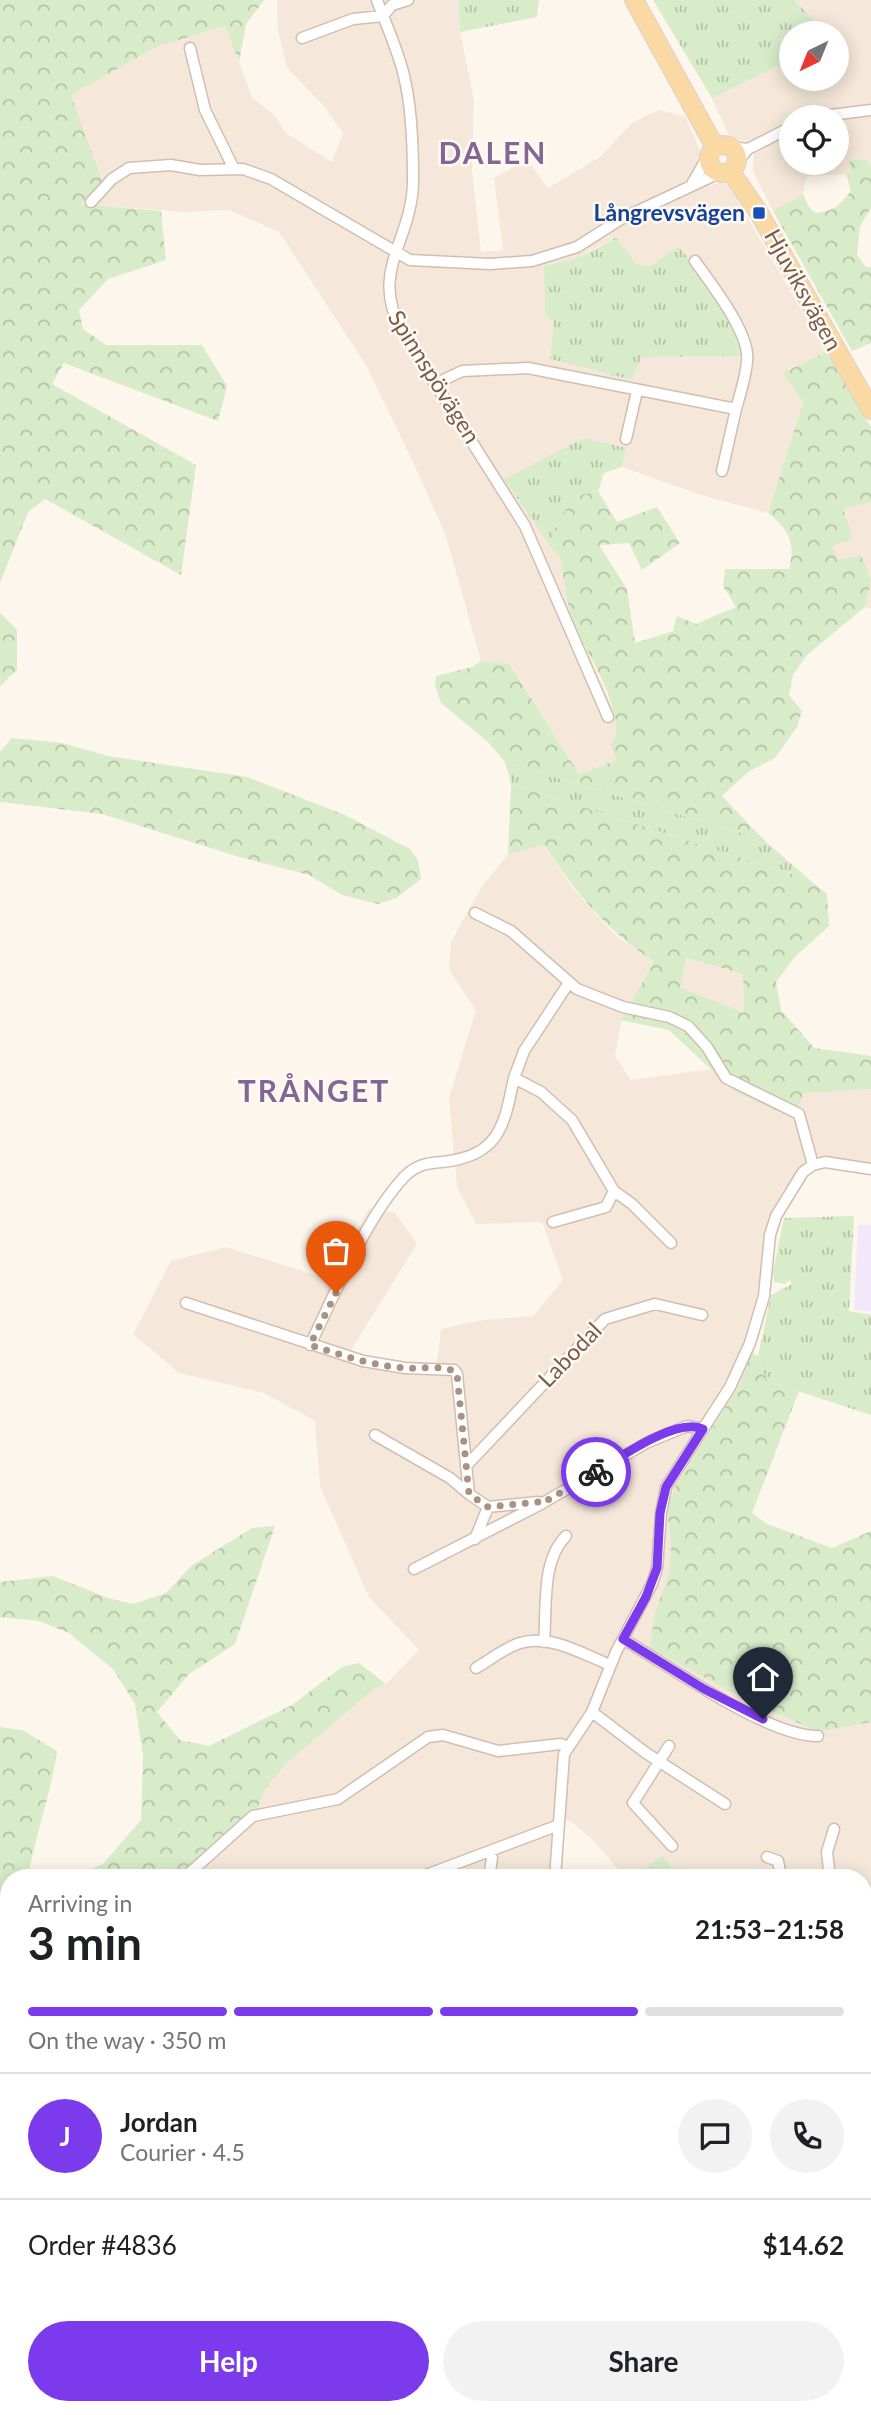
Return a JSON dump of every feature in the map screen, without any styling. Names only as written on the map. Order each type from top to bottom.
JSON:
[{"type":"main road","name":"Hjuviksvägen","points":[[634,0],[871,410]]},
{"type":"street","name":"Spinnspövägen","points":[[377,0],[404,76],[413,179],[410,212],[388,284],[389,303],[403,333],[526,526],[608,717]]},
{"type":"street","points":[[302,38],[353,19],[383,16],[392,5],[408,0]]},
{"type":"street","points":[[190,48],[205,110],[234,169]]},
{"type":"street","points":[[849,113],[871,110]]},
{"type":"street","points":[[91,202],[112,179],[129,168],[170,165],[200,170],[243,169],[271,179],[410,260],[460,264],[550,257],[577,247],[608,226],[692,184],[727,158],[779,133]]},
{"type":"street","points":[[692,184],[727,158]]},
{"type":"street","points":[[695,261],[734,321],[748,359],[722,471]]},
{"type":"street","points":[[437,383],[462,371],[519,367],[736,409]]},
{"type":"street","points":[[626,439],[637,391]]},
{"type":"street","points":[[475,913],[511,931],[568,984],[602,1001],[669,1017],[688,1027],[707,1047],[726,1078],[799,1114],[813,1165]]},
{"type":"street","points":[[310,1345],[363,1240],[402,1180],[416,1166],[466,1159],[489,1145],[500,1130],[524,1051],[568,984]]},
{"type":"street","points":[[514,1078],[541,1092],[572,1120],[614,1191],[632,1204],[671,1243]]},
{"type":"street","points":[[556,1869],[560,1772],[568,1747],[592,1712],[610,1665],[646,1597],[657,1568],[660,1513],[666,1487],[738,1372],[764,1296],[770,1235],[776,1216],[803,1172],[813,1165],[825,1162],[871,1169]]},
{"type":"street","points":[[553,1222],[606,1207],[614,1191]]},
{"type":"street","points":[[186,1303],[310,1345],[384,1365],[454,1370],[457,1374],[469,1494]]},
{"type":"street","name":"Labodal","points":[[466,1466],[605,1319],[654,1304],[702,1315]]},
{"type":"street","points":[[414,1569],[541,1504],[648,1442],[687,1426],[703,1429]]},
{"type":"street","points":[[375,1435],[450,1478],[488,1507],[530,1502],[541,1504]]},
{"type":"street","points":[[475,1539],[488,1507]]},
{"type":"street","points":[[544,1642],[550,1564],[555,1546],[566,1535]]},
{"type":"street","points":[[623,1639],[704,1689],[756,1716],[794,1731],[818,1736]]},
{"type":"street","points":[[476,1668],[517,1643],[544,1642],[555,1643],[610,1665]]},
{"type":"street","points":[[592,1712],[659,1762],[724,1804]]},
{"type":"street","points":[[194,1869],[253,1816],[338,1799],[428,1737],[443,1735],[498,1751],[561,1744],[568,1747]]},
{"type":"street","points":[[669,1746],[634,1803],[672,1846]]},
{"type":"street","points":[[442,1869],[559,1825]]},
{"type":"street","points":[[829,1869],[827,1852],[834,1829]]},
{"type":"street","points":[[490,1851],[490,1869]]},
{"type":"street","points":[[767,1857],[778,1861],[779,1869]]},
{"type":"shaded area","points":[[277,0],[458,0],[460,32],[474,100],[472,169],[481,252],[503,250],[494,178],[527,160],[548,188],[600,157],[632,123],[658,110],[685,116],[701,152],[698,163],[711,186],[723,180],[733,193],[826,352],[783,373],[803,401],[768,513],[701,495],[622,467],[626,448],[584,438],[547,540],[560,557],[573,620],[616,715],[617,760],[579,774],[511,664],[481,661],[446,536],[414,464],[366,365],[279,232],[229,210],[185,212],[80,204],[70,95],[156,47],[226,26],[252,97],[274,115],[286,133],[332,162],[343,133],[323,105],[287,68],[278,31]],"holes":[[[616,237],[637,265],[649,266],[679,246],[743,356],[642,357],[630,380],[550,359],[554,321],[545,265],[561,264]]]},
{"type":"shaded area","points":[[794,0],[871,0],[871,167],[866,159],[850,160],[853,174],[849,174],[849,105],[779,105],[779,175],[830,175],[807,176],[803,194],[773,211],[753,171],[754,151],[747,142],[729,136],[712,98],[779,66],[779,91],[849,91],[849,21],[815,21]]},
{"type":"shaded area","points":[[871,502],[871,581],[837,560],[833,546],[853,538],[843,509]]},
{"type":"shaded area","points":[[871,581],[871,609],[865,607]]},
{"type":"shaded area","points":[[543,845],[576,892],[616,936],[654,962],[621,1021],[615,1056],[631,1080],[712,1069],[735,1092],[794,1119],[804,1093],[871,1089],[871,1164],[817,1156],[807,1162],[783,1215],[774,1244],[769,1300],[758,1340],[740,1384],[675,1487],[667,1507],[671,1546],[669,1573],[655,1612],[651,1648],[744,1699],[819,1732],[871,1722],[871,1869],[673,1869],[662,1855],[645,1869],[618,1869],[592,1839],[570,1821],[558,1816],[554,1869],[191,1869],[256,1812],[265,1789],[287,1763],[374,1689],[386,1684],[419,1650],[369,1597],[320,1486],[315,1421],[264,1393],[179,1373],[133,1334],[171,1261],[226,1247],[331,1280],[369,1208],[395,1213],[417,1244],[350,1352],[381,1361],[437,1363],[441,1329],[483,1320],[533,1316],[563,1280],[542,1222],[476,1224],[457,1187],[449,1098],[476,1010],[449,970],[451,942],[480,889],[508,854]]},
{"type":"shaded area","points":[[686,958],[743,974],[744,1013],[679,987]]},
{"type":"shaded area","points":[[858,1225],[871,1225],[871,1312],[854,1310]]},
{"type":"green space","points":[[0,0],[264,0],[246,24],[239,62],[225,26],[156,47],[71,95],[102,181],[80,204],[161,211],[166,260],[108,279],[79,310],[83,329],[106,345],[202,345],[227,386],[218,421],[64,363],[52,384],[196,465],[181,575],[45,499],[28,512],[0,583]]},
{"type":"green space","points":[[458,0],[539,0],[537,17],[460,32]]},
{"type":"green space","points":[[653,0],[794,0],[815,21],[779,21],[779,66],[712,98]]},
{"type":"green space","points":[[866,159],[871,167],[871,208],[860,226],[857,255],[866,267],[871,267],[871,343],[852,351],[773,211],[803,194],[815,213],[840,204],[851,191],[846,175],[852,174],[849,160]]},
{"type":"green space","points":[[616,237],[637,265],[649,266],[679,246],[727,313],[741,342],[744,356],[642,357],[631,380],[550,359],[554,321],[545,316],[544,265],[564,262],[582,255]]},
{"type":"green space","points":[[826,352],[871,427],[871,502],[843,509],[853,538],[833,546],[837,560],[861,555],[871,581],[865,607],[807,655],[793,675],[789,695],[802,711],[797,727],[775,758],[748,772],[722,796],[764,840],[505,762],[489,743],[441,703],[435,686],[436,676],[472,667],[481,661],[510,664],[579,774],[617,760],[611,745],[616,732],[611,700],[573,621],[560,557],[553,550],[554,531],[573,497],[598,491],[617,522],[657,507],[680,543],[642,570],[629,543],[599,545],[627,589],[635,643],[673,631],[677,616],[696,624],[736,607],[723,586],[725,569],[789,569],[792,552],[789,537],[768,513],[803,402],[783,373]]},
{"type":"green space","points":[[584,438],[626,448],[622,467],[604,473],[598,491],[573,497],[555,531],[553,550],[504,479]]},
{"type":"green space","points":[[0,613],[17,630],[17,670],[0,686]]},
{"type":"green space","points":[[12,738],[62,743],[108,756],[247,777],[345,815],[410,849],[418,860],[421,879],[396,898],[378,904],[342,895],[309,875],[236,856],[102,814],[0,802],[0,752]]},
{"type":"green space","points":[[505,762],[764,840],[810,880],[511,784]]},
{"type":"green space","points":[[511,784],[810,880],[827,894],[829,926],[794,958],[776,982],[781,1010],[814,1048],[871,1056],[871,1089],[804,1093],[794,1119],[735,1092],[669,1030],[621,1020],[654,962],[606,923],[569,880],[544,845],[508,854]],"holes":[[[686,958],[743,974],[744,1013],[680,987]]]},
{"type":"green space","points":[[854,1216],[849,1311],[871,1315],[871,1415],[767,1381],[758,1356],[771,1295],[792,1284],[790,1280],[784,1284],[774,1282],[773,1272],[784,1218]]},
{"type":"green space","points":[[752,1353],[758,1356],[767,1381],[799,1391],[752,1513],[767,1524],[832,1548],[871,1531],[871,1722],[819,1732],[744,1699],[650,1648],[655,1612],[669,1573],[671,1546],[667,1507],[675,1487],[740,1384]]},
{"type":"green space","points":[[275,1526],[235,1644],[189,1674],[157,1712],[180,1740],[209,1746],[292,1705],[342,1667],[359,1663],[386,1684],[374,1689],[287,1763],[265,1789],[256,1812],[191,1869],[91,1869],[103,1864],[141,1820],[143,1756],[135,1704],[113,1669],[69,1633],[39,1621],[0,1617],[0,1582],[53,1576],[108,1598],[133,1604],[166,1593],[191,1566],[252,1528]]},
{"type":"green space","points":[[0,1727],[22,1730],[57,1751],[30,1869],[0,1869]]},
{"type":"green space","points":[[662,1855],[673,1869],[645,1869]]},
{"type":"way so far","points":[[336,1293],[310,1345],[363,1361],[405,1368],[449,1369],[457,1374],[461,1439],[469,1494],[480,1503],[488,1507],[538,1502],[541,1504],[596,1472]]},
{"type":"place","name":"Långrevsvägen","points":[[759,213]]},
{"type":"district","name":"DALEN","points":[[493,154]]},
{"type":"district","name":"TRÅNGET","points":[[314,1092]]},
{"type":"route","points":[[596,1472],[670,1432],[687,1426],[703,1429],[666,1487],[660,1513],[657,1568],[646,1597],[623,1639],[704,1689],[763,1719]]}]
